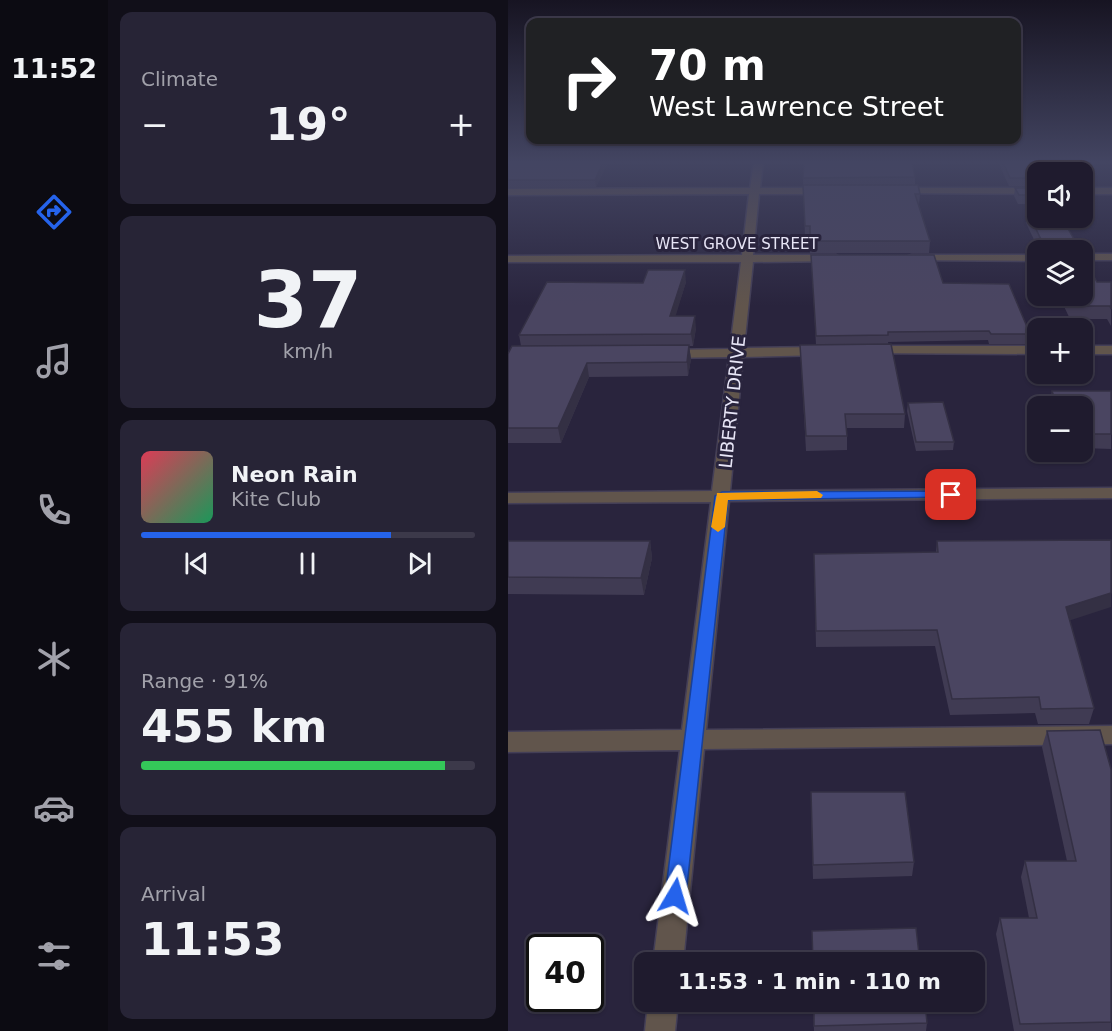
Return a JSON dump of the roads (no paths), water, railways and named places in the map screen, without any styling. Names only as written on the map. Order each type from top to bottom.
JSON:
[{"type":"street","name":"LIBERTY DRIVE","points":[[668,952],[722,496],[752,210]]},
{"type":"street","points":[[1093,258],[1111,257]]},
{"type":"street","name":"WEST GROVE STREET","points":[[508,259],[852,258]]},
{"type":"street","points":[[898,258],[1027,258]]},
{"type":"street","points":[[649,354],[846,350],[1027,350]]},
{"type":"street","points":[[1093,350],[1111,350]]},
{"type":"street","points":[[508,498],[1111,494]]},
{"type":"street","points":[[508,742],[1111,735]]},
{"type":"street","points":[[660,1031],[662,1012]]}]
